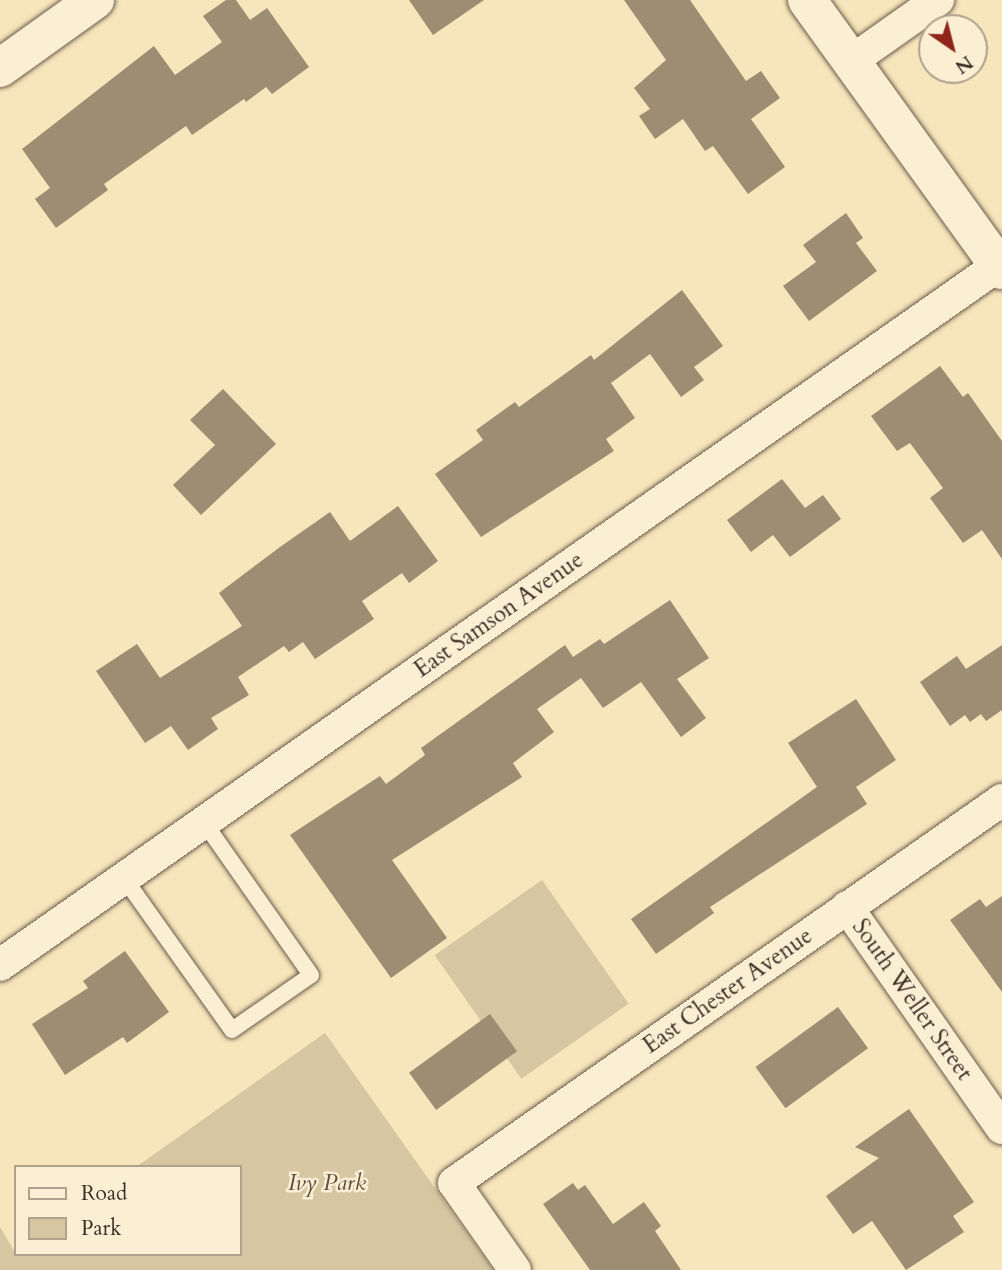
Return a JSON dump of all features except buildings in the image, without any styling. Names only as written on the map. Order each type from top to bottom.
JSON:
[{"type":"street","points":[[0,68],[96,0]]},
{"type":"street","points":[[807,0],[1000,267]]},
{"type":"street","points":[[850,62],[938,0]]},
{"type":"street","name":"East Samson Avenue","points":[[0,965],[1000,267]]},
{"type":"street","name":"East Chester Avenue","points":[[515,1270],[454,1183],[1002,800]]},
{"type":"street","name":"South Weller Street","points":[[847,907],[1002,1128]]},
{"type":"lane","points":[[124,878],[232,1030],[311,975],[204,822]]},
{"type":"green space","points":[[542,880],[629,1004],[521,1079],[435,955]]},
{"type":"green space","name":"Ivy Park","points":[[325,1033],[493,1270],[0,1270],[0,1227],[14,1251],[14,1256],[242,1256],[242,1165],[139,1165]]}]
